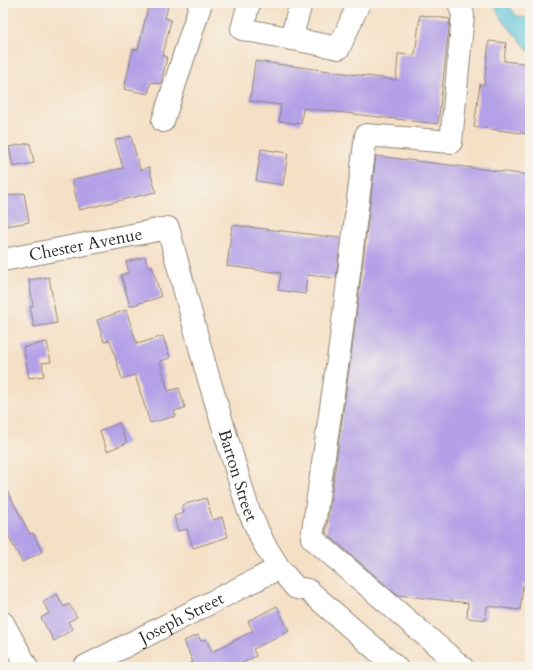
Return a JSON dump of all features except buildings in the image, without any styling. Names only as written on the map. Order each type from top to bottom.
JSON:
[{"type":"street","points":[[163,121],[201,3]]},
{"type":"street","points":[[249,3],[242,29],[339,48],[359,3]]},
{"type":"street","points":[[291,39],[301,3]]},
{"type":"street","points":[[459,3],[463,15],[451,142],[366,135],[340,346],[312,538],[462,667]]},
{"type":"street","name":"Chester Avenue","points":[[3,260],[168,228]]},
{"type":"street","name":"Barton Street","points":[[168,228],[204,366],[248,509],[263,542],[279,568],[296,588],[308,590],[396,667]]},
{"type":"street","name":"Joseph Street","points":[[84,667],[279,568]]},
{"type":"street","points":[[3,624],[27,667]]},
{"type":"water","points":[[493,3],[509,3],[514,13],[519,17],[530,16],[530,52],[502,20]]}]
